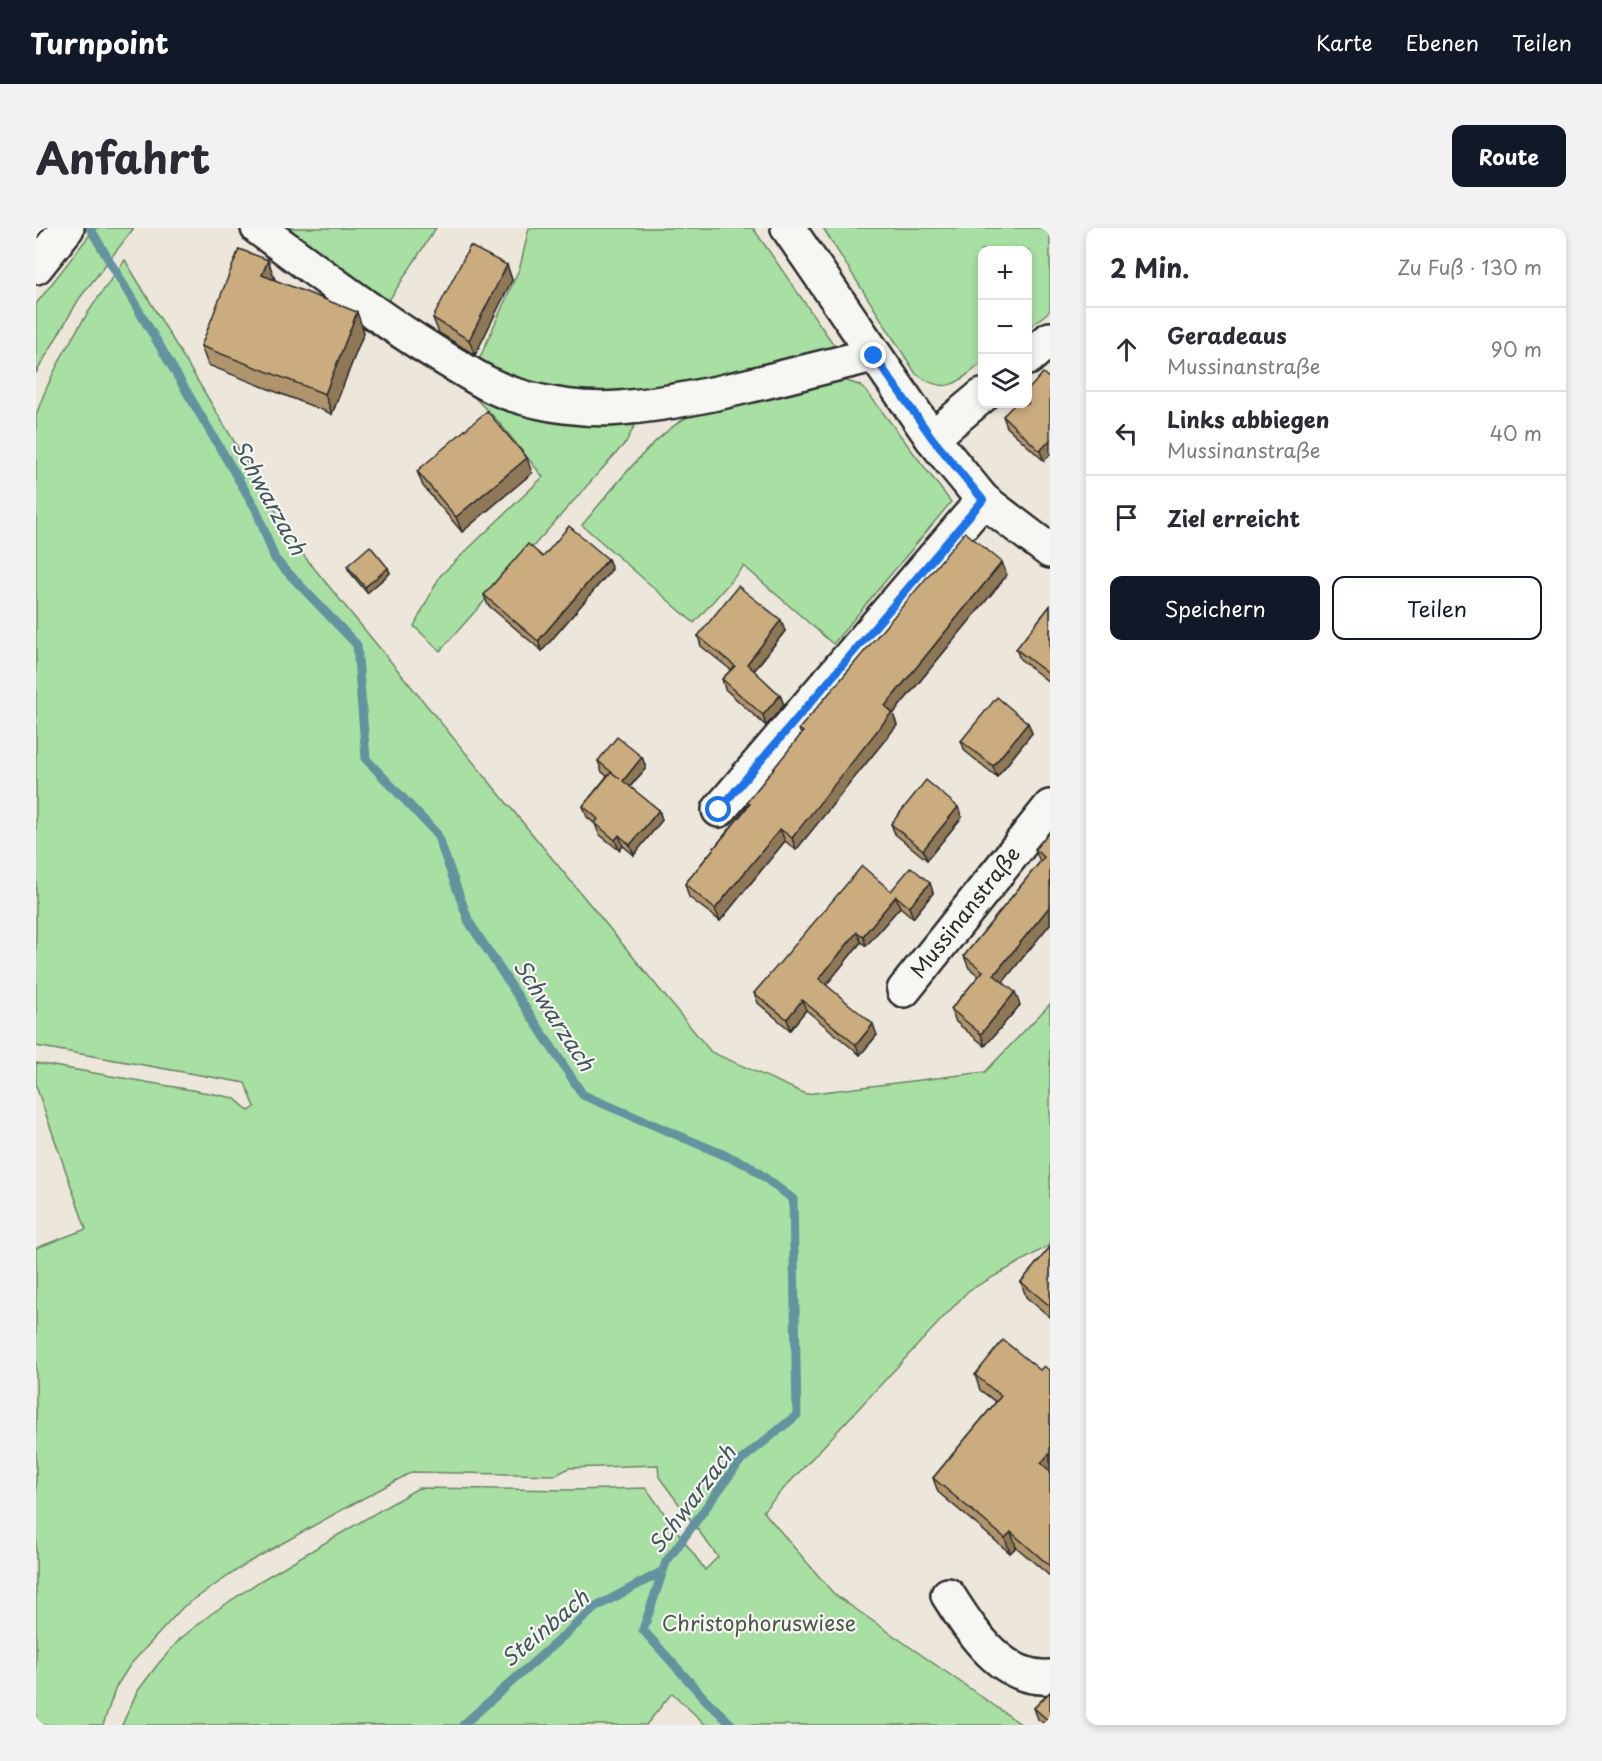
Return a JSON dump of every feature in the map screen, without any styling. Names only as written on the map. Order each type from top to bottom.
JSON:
[{"type":"street","points":[[258,228],[420,344],[491,385],[511,394],[542,402],[575,406],[628,407],[699,397],[874,356]]},
{"type":"street","points":[[788,228],[932,438],[983,500],[1050,551]]},
{"type":"street","points":[[1032,355],[1050,339]]},
{"type":"street","points":[[932,438],[978,399]]},
{"type":"street","points":[[719,810],[983,500]]},
{"type":"street","name":"Mussinanstraße","points":[[903,990],[1050,807]]},
{"type":"street","points":[[948,1595],[969,1628],[998,1658],[1021,1674],[1050,1677]]},
{"type":"green space","points":[[95,228],[134,228],[79,299],[36,373],[36,304]]},
{"type":"green space","points":[[278,228],[436,228],[384,308]]},
{"type":"green space","points":[[529,228],[753,228],[836,348],[808,361],[620,396],[557,391],[478,362],[520,267]]},
{"type":"green space","points":[[823,228],[1050,228],[1050,311],[1032,325],[1032,246],[978,246],[978,366],[951,384],[935,384],[916,374]]},
{"type":"green space","name":"Christophoruswiese","points":[[125,260],[300,551],[711,1052],[806,1094],[985,1072],[1050,1004],[1050,1245],[968,1291],[763,1511],[834,1594],[1022,1725],[706,1725],[672,1693],[646,1725],[122,1725],[137,1692],[158,1664],[180,1639],[211,1614],[260,1581],[418,1488],[572,1490],[646,1488],[705,1570],[718,1557],[659,1477],[658,1465],[569,1468],[556,1475],[412,1472],[249,1562],[183,1607],[130,1665],[116,1687],[103,1725],[36,1725],[36,1248],[86,1229],[36,1086],[36,1063],[234,1098],[249,1111],[255,1107],[245,1083],[36,1046],[36,415],[63,353]]},
{"type":"green space","points":[[840,379],[859,385],[868,393],[951,502],[833,644],[744,566],[694,623],[582,525],[650,446],[681,421],[697,412]]},
{"type":"green space","points":[[482,395],[637,421],[626,442],[440,651],[414,626],[440,576],[543,477],[498,421],[474,397]]},
{"type":"building","points":[[470,246],[507,265],[469,340],[433,318]]},
{"type":"building","points":[[239,249],[268,260],[262,275],[357,312],[325,394],[201,346]]},
{"type":"building","points":[[1043,373],[1050,379],[1050,440],[1040,451],[1003,416],[1011,408],[1032,408],[1032,385]]},
{"type":"building","points":[[487,411],[527,458],[456,517],[417,471]]},
{"type":"building","points":[[569,526],[608,559],[538,641],[484,595],[528,544],[543,557]]},
{"type":"building","points":[[965,532],[1002,562],[885,706],[892,712],[792,838],[780,829],[715,909],[685,884],[750,804],[747,802],[803,732],[799,729]]},
{"type":"building","points":[[370,546],[388,568],[365,587],[347,566]]},
{"type":"building","points":[[738,586],[781,620],[747,664],[780,695],[763,715],[722,679],[735,666],[698,636]]},
{"type":"building","points":[[1050,606],[1050,675],[1016,649]]},
{"type":"building","points":[[997,697],[1028,723],[993,766],[961,741]]},
{"type":"building","points":[[617,737],[642,757],[623,781],[659,810],[630,845],[619,835],[615,840],[595,823],[598,819],[583,806],[611,772],[620,779],[598,761]]},
{"type":"building","points":[[926,780],[958,807],[923,850],[891,824]]},
{"type":"building","points":[[1050,831],[1050,906],[994,975],[1015,992],[981,1034],[951,1009],[983,971],[964,956],[1044,857],[1035,849]]},
{"type":"building","points":[[862,866],[891,891],[911,867],[930,883],[909,907],[896,896],[863,936],[857,932],[819,979],[873,1024],[856,1045],[802,1000],[787,1019],[754,993]]},
{"type":"building","points":[[1050,1247],[1050,1306],[1021,1282]]},
{"type":"building","points":[[1003,1340],[1040,1370],[1044,1366],[1050,1371],[1050,1453],[1041,1463],[1050,1471],[1050,1566],[1011,1532],[1005,1538],[933,1478],[1001,1396],[975,1375]]},
{"type":"building","points":[[1050,1692],[1050,1722],[1034,1708]]},
{"type":"waterway","name":"Schwarzach","points":[[90,228],[256,509],[275,559],[357,645],[366,759],[437,834],[469,922],[583,1095],[748,1165],[793,1199],[797,1415],[740,1461],[666,1562],[643,1630],[705,1699],[732,1725]]},
{"type":"waterway","name":"Steinbach","points":[[463,1725],[596,1607],[661,1572]]},
{"type":"route","points":[[719,810],[983,500],[932,438],[874,356]]}]
